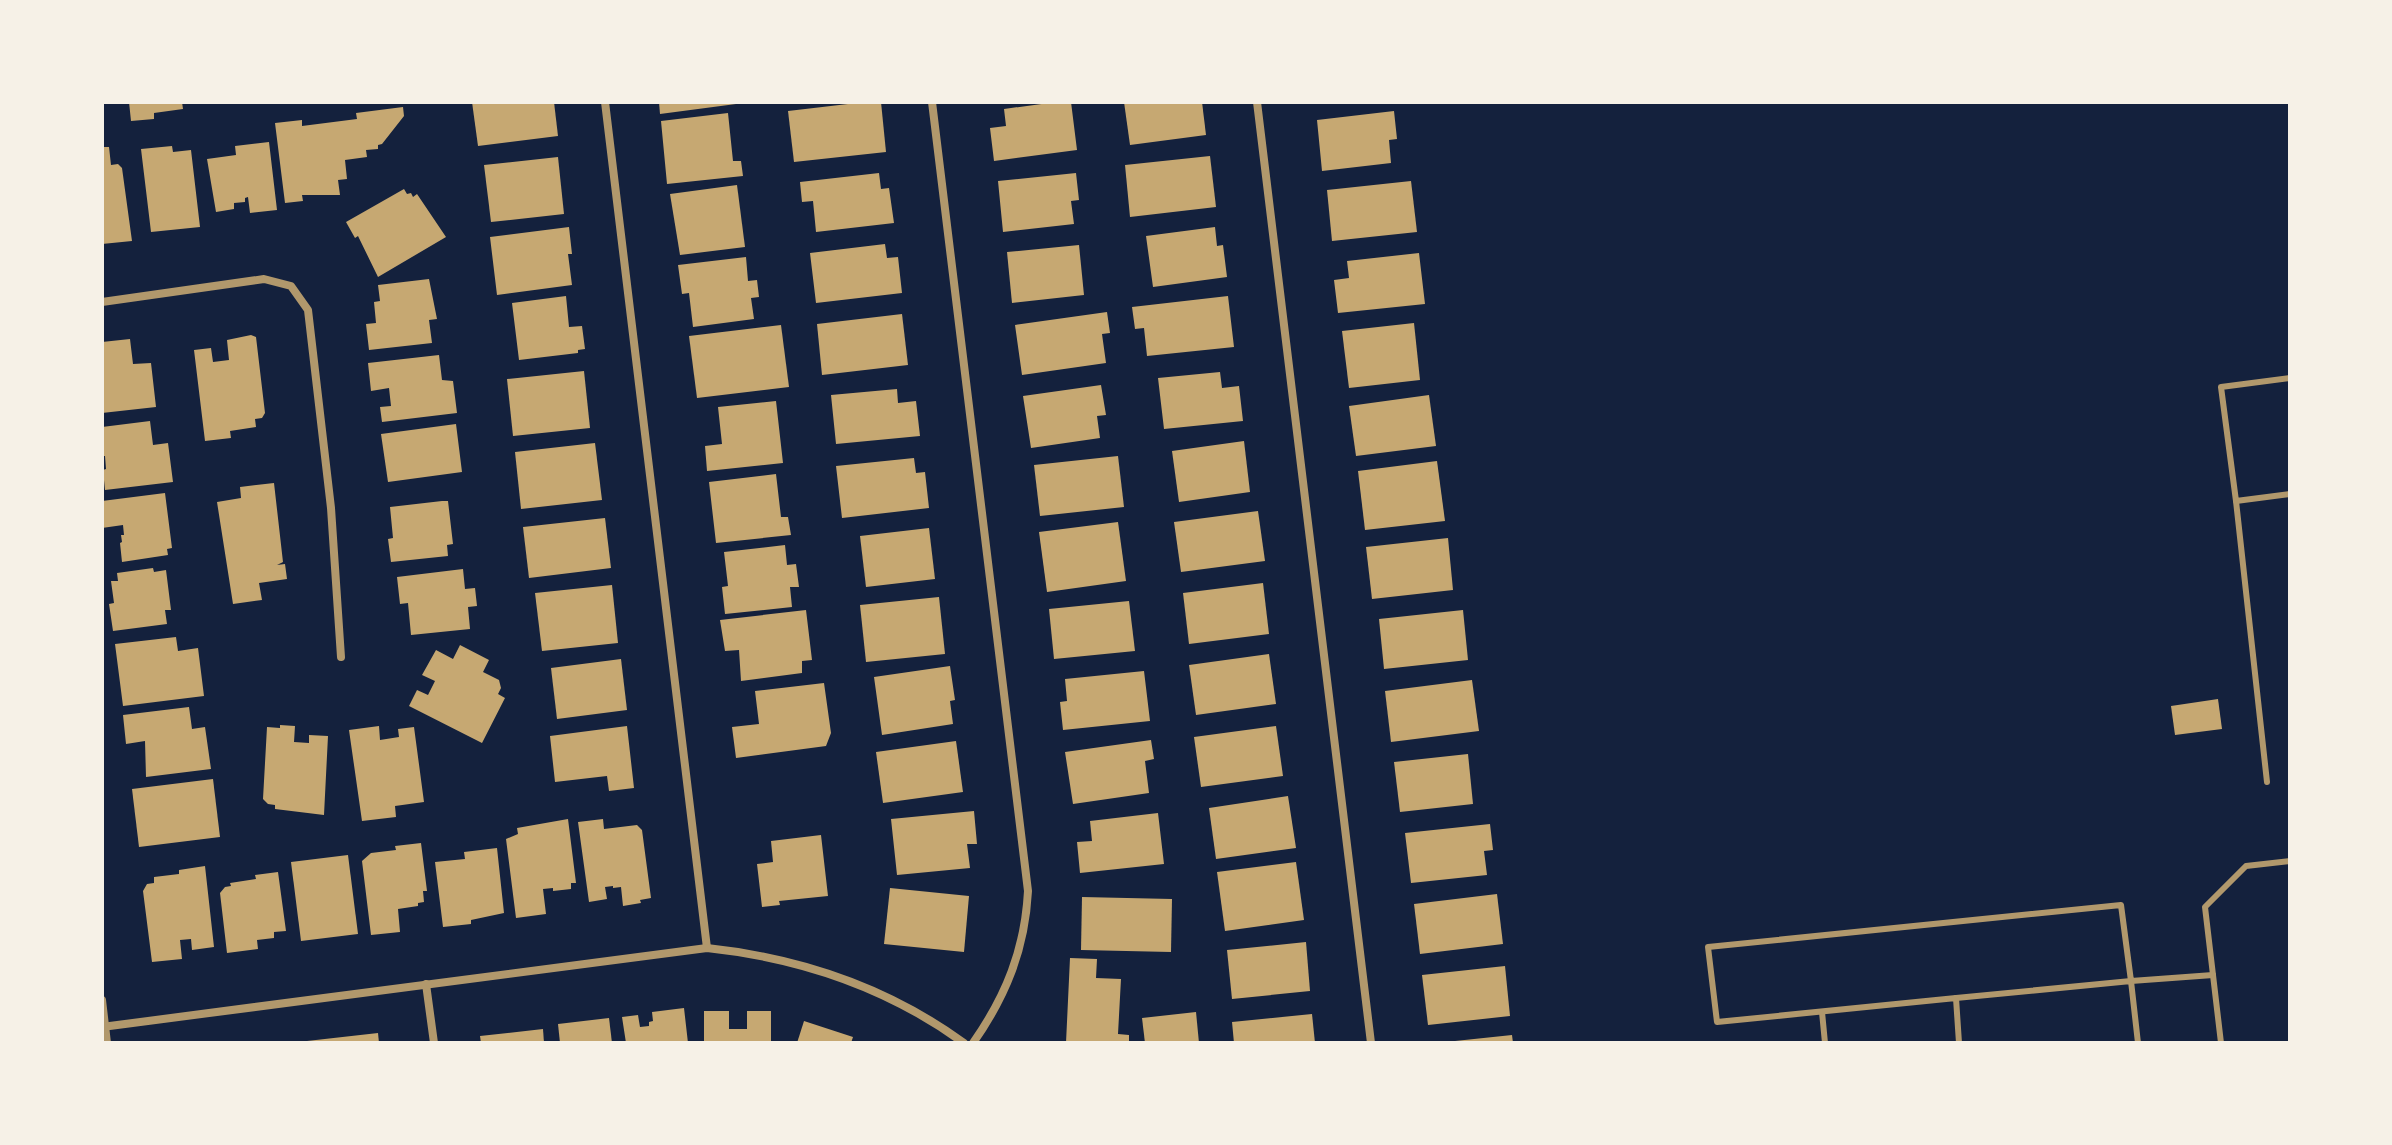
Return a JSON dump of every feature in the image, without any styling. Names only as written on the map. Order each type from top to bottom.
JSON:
[{"type":"street","points":[[605,102],[707,948]]},
{"type":"street","points":[[932,102],[1028,891],[1027,916],[1018,958],[999,1003],[973,1043]]},
{"type":"street","points":[[1257,102],[1371,1043]]},
{"type":"street","points":[[102,302],[264,279],[291,286],[308,310],[331,508],[341,657]]},
{"type":"street","points":[[104,1027],[707,948],[805,964],[842,976],[915,1011],[964,1043]]},
{"type":"street","points":[[426,984],[434,1043]]},
{"type":"street","points":[[102,1000],[107,1043]]},
{"type":"lane","points":[[2267,782],[2221,387],[2290,378]]},
{"type":"lane","points":[[2236,501],[2290,494]]},
{"type":"lane","points":[[2221,1043],[2205,907],[2246,866],[2290,861],[2290,870]]},
{"type":"lane","points":[[2138,1043],[2131,981],[2121,905],[1708,947],[1717,1022],[2131,981],[2213,975]]},
{"type":"lane","points":[[1956,998],[1959,1043]]},
{"type":"lane","points":[[1822,1012],[1825,1043]]},
{"type":"building","points":[[129,102],[182,102],[183,109],[154,113],[154,119],[131,121]]},
{"type":"building","points":[[472,102],[554,102],[558,136],[478,146]]},
{"type":"building","points":[[659,102],[736,102],[736,104],[660,114]]},
{"type":"building","points":[[881,102],[886,152],[794,162],[788,111]]},
{"type":"building","points":[[1071,102],[1077,150],[994,161],[990,128],[1006,126],[1004,109]]},
{"type":"building","points":[[1124,102],[1202,102],[1206,135],[1130,145]]},
{"type":"building","points":[[403,107],[404,116],[378,145],[378,149],[366,150],[367,157],[345,160],[347,179],[338,180],[340,195],[302,195],[303,201],[285,203],[275,123],[302,120],[302,126],[357,119],[356,113]]},
{"type":"building","points":[[1394,111],[1397,139],[1389,140],[1391,163],[1322,171],[1317,120]]},
{"type":"building","points":[[728,113],[733,161],[741,161],[743,176],[667,184],[661,121]]},
{"type":"building","points":[[269,142],[277,210],[250,213],[248,197],[245,202],[234,203],[234,209],[216,212],[207,159],[236,155],[235,146]]},
{"type":"building","points":[[172,146],[173,152],[191,150],[200,227],[151,232],[141,149]]},
{"type":"building","points":[[102,147],[109,147],[111,165],[118,164],[122,168],[132,241],[102,244]]},
{"type":"building","points":[[1210,156],[1216,207],[1130,217],[1125,165]]},
{"type":"building","points":[[558,157],[564,214],[491,222],[484,165]]},
{"type":"building","points":[[879,173],[881,189],[889,188],[894,223],[816,232],[813,201],[802,202],[800,182]]},
{"type":"building","points":[[1076,173],[1079,200],[1071,201],[1074,224],[1003,232],[998,181]]},
{"type":"building","points":[[1411,181],[1417,232],[1332,241],[1327,190]]},
{"type":"building","points":[[737,185],[745,247],[680,255],[670,194]]},
{"type":"building","points":[[404,189],[413,197],[417,194],[446,237],[378,277],[358,236],[355,238],[346,222]]},
{"type":"building","points":[[569,227],[572,285],[497,295],[490,237]]},
{"type":"building","points":[[1215,227],[1217,246],[1223,245],[1227,277],[1153,287],[1146,236]]},
{"type":"building","points":[[885,244],[887,258],[898,257],[902,293],[816,303],[810,253]]},
{"type":"building","points":[[1079,245],[1084,295],[1012,303],[1007,252]]},
{"type":"building","points":[[1419,253],[1425,304],[1338,313],[1334,280],[1349,278],[1347,261]]},
{"type":"building","points":[[746,257],[748,281],[757,280],[759,297],[751,298],[754,319],[693,327],[689,293],[682,294],[678,265]]},
{"type":"building","points":[[429,279],[437,319],[429,320],[432,343],[369,350],[366,324],[376,323],[374,302],[380,301],[378,285]]},
{"type":"building","points":[[566,296],[569,327],[582,326],[585,349],[578,350],[578,353],[519,360],[512,303]]},
{"type":"building","points":[[1228,296],[1234,347],[1147,356],[1144,328],[1135,329],[1132,307]]},
{"type":"building","points":[[1107,312],[1110,333],[1102,334],[1106,363],[1022,375],[1015,325]]},
{"type":"building","points":[[902,314],[908,365],[822,375],[817,324]]},
{"type":"building","points":[[1414,323],[1420,380],[1349,388],[1342,331]]},
{"type":"building","points":[[781,325],[789,387],[697,398],[689,336]]},
{"type":"building","points":[[251,335],[256,337],[265,413],[262,418],[255,419],[256,427],[230,431],[231,438],[205,441],[194,350],[211,348],[213,362],[229,360],[227,340]]},
{"type":"building","points":[[130,339],[133,364],[151,363],[156,407],[102,413],[102,342]]},
{"type":"building","points":[[439,355],[442,380],[453,381],[457,413],[382,422],[380,407],[391,406],[389,388],[371,391],[368,363]]},
{"type":"building","points":[[584,371],[590,428],[513,436],[507,379]]},
{"type":"building","points":[[1220,372],[1222,388],[1239,386],[1243,421],[1164,429],[1158,378]]},
{"type":"building","points":[[1101,385],[1106,415],[1097,416],[1100,438],[1031,448],[1023,396]]},
{"type":"building","points":[[897,389],[898,403],[916,401],[920,436],[836,444],[831,395]]},
{"type":"building","points":[[1429,395],[1436,446],[1356,456],[1349,406]]},
{"type":"building","points":[[776,401],[783,463],[707,471],[705,446],[722,444],[718,407]]},
{"type":"building","points":[[150,421],[153,445],[168,443],[173,482],[105,490],[102,427]]},
{"type":"building","points":[[456,424],[462,472],[388,482],[381,434]]},
{"type":"building","points":[[1244,441],[1250,492],[1179,502],[1172,451]]},
{"type":"building","points":[[595,443],[602,500],[521,509],[515,452]]},
{"type":"building","points":[[1118,456],[1124,507],[1040,516],[1034,465]]},
{"type":"building","points":[[914,458],[916,473],[925,472],[929,508],[842,518],[836,466]]},
{"type":"building","points":[[1437,461],[1445,521],[1365,530],[1358,471]]},
{"type":"building","points":[[776,474],[781,517],[788,517],[791,535],[716,543],[709,482]]},
{"type":"building","points":[[274,483],[283,562],[277,565],[285,564],[287,579],[259,583],[262,600],[233,604],[217,502],[241,498],[240,487]]},
{"type":"building","points":[[165,493],[172,548],[167,549],[168,555],[122,562],[120,543],[121,535],[124,535],[123,525],[102,528],[102,501]]},
{"type":"building","points":[[448,501],[453,544],[447,545],[448,556],[391,562],[388,539],[393,538],[390,507]]},
{"type":"building","points":[[1258,511],[1265,561],[1181,572],[1174,522]]},
{"type":"building","points":[[605,518],[611,568],[529,578],[523,527]]},
{"type":"building","points":[[1118,522],[1126,581],[1047,592],[1039,532]]},
{"type":"building","points":[[929,528],[935,579],[866,587],[860,536]]},
{"type":"building","points":[[1448,538],[1453,590],[1372,599],[1366,547]]},
{"type":"building","points":[[785,545],[787,565],[796,564],[799,587],[790,587],[792,607],[725,614],[722,587],[728,586],[724,552]]},
{"type":"building","points":[[153,568],[154,572],[166,570],[171,610],[165,610],[167,624],[113,631],[109,604],[114,603],[111,581],[118,581],[117,573]]},
{"type":"building","points":[[463,569],[465,589],[475,588],[477,606],[468,607],[470,629],[411,635],[408,603],[400,604],[397,577]]},
{"type":"building","points":[[1263,583],[1269,634],[1189,644],[1183,593]]},
{"type":"building","points":[[612,585],[618,643],[542,651],[535,593]]},
{"type":"building","points":[[939,597],[945,654],[866,662],[860,605]]},
{"type":"building","points":[[1129,601],[1135,651],[1054,659],[1049,609]]},
{"type":"building","points":[[806,610],[812,660],[802,661],[802,673],[741,681],[739,650],[725,651],[720,620]]},
{"type":"building","points":[[1463,610],[1468,660],[1384,669],[1379,619]]},
{"type":"building","points":[[176,637],[178,651],[198,648],[204,696],[123,706],[115,644]]},
{"type":"building","points":[[460,645],[489,660],[483,672],[499,680],[501,688],[498,694],[505,698],[482,743],[409,706],[417,690],[428,695],[435,681],[422,675],[436,650],[453,659]]},
{"type":"building","points":[[1269,654],[1276,704],[1196,715],[1189,665]]},
{"type":"building","points":[[621,659],[627,710],[557,719],[551,668]]},
{"type":"building","points":[[950,666],[955,700],[950,701],[953,724],[882,735],[874,677]]},
{"type":"building","points":[[1144,671],[1150,721],[1063,730],[1060,702],[1067,701],[1065,679]]},
{"type":"building","points":[[1472,680],[1479,731],[1391,742],[1385,691]]},
{"type":"building","points":[[824,683],[831,733],[826,746],[736,758],[732,727],[759,724],[755,691]]},
{"type":"building","points":[[2218,699],[2222,729],[2175,735],[2171,706]]},
{"type":"building","points":[[189,707],[192,729],[205,727],[211,769],[146,777],[145,741],[126,744],[123,715]]},
{"type":"building","points":[[280,725],[295,726],[294,742],[309,743],[309,735],[328,736],[324,815],[275,809],[275,805],[263,799],[267,727],[280,728]]},
{"type":"building","points":[[379,726],[380,740],[399,737],[398,729],[414,727],[424,802],[395,806],[396,817],[362,821],[349,730]]},
{"type":"building","points":[[627,726],[634,788],[609,791],[607,776],[555,782],[550,736]]},
{"type":"building","points":[[1276,726],[1283,776],[1201,787],[1194,737]]},
{"type":"building","points":[[1151,740],[1154,759],[1145,761],[1149,793],[1073,804],[1065,752]]},
{"type":"building","points":[[956,741],[963,792],[883,803],[876,752]]},
{"type":"building","points":[[1468,754],[1473,804],[1400,812],[1394,762]]},
{"type":"building","points":[[213,779],[220,837],[139,847],[132,789]]},
{"type":"building","points":[[1288,796],[1296,848],[1216,859],[1209,808]]},
{"type":"building","points":[[974,811],[977,844],[967,844],[970,868],[897,875],[891,819]]},
{"type":"building","points":[[1158,813],[1164,864],[1080,873],[1077,842],[1092,841],[1090,821]]},
{"type":"building","points":[[568,819],[576,883],[571,883],[571,889],[543,889],[546,914],[516,918],[506,839],[518,834],[517,828]]},
{"type":"building","points":[[603,819],[604,829],[637,825],[642,830],[651,898],[623,906],[621,887],[613,886],[605,887],[607,899],[589,902],[578,822]]},
{"type":"building","points":[[1490,824],[1493,850],[1484,851],[1487,875],[1411,883],[1405,833]]},
{"type":"building","points":[[821,835],[828,896],[779,901],[780,905],[762,907],[757,864],[773,862],[771,841]]},
{"type":"building","points":[[421,843],[427,891],[423,891],[424,902],[398,909],[400,932],[371,935],[362,861],[371,853]]},
{"type":"building","points":[[497,848],[504,913],[471,920],[471,924],[443,927],[435,862],[465,859],[464,852]]},
{"type":"building","points":[[348,855],[358,934],[301,941],[291,862]]},
{"type":"building","points":[[1296,862],[1304,920],[1225,931],[1217,872]]},
{"type":"building","points":[[205,866],[214,947],[192,950],[191,939],[180,940],[182,959],[152,962],[143,891],[147,884],[154,883],[154,877]]},
{"type":"building","points":[[278,872],[286,931],[274,932],[274,938],[257,940],[258,949],[227,953],[220,893],[231,886],[230,883]]},
{"type":"building","points":[[890,888],[969,896],[964,952],[884,944]]},
{"type":"building","points":[[1497,894],[1503,944],[1420,954],[1414,904]]},
{"type":"building","points":[[1082,897],[1172,899],[1171,952],[1081,950]]},
{"type":"building","points":[[1306,942],[1310,991],[1232,999],[1227,950]]},
{"type":"building","points":[[1070,958],[1097,959],[1096,978],[1121,979],[1118,1034],[1129,1035],[1129,1043],[1066,1043]]},
{"type":"building","points":[[1505,966],[1510,1016],[1428,1025],[1422,975]]},
{"type":"building","points":[[684,1008],[688,1043],[626,1043],[622,1017],[638,1015],[640,1027],[649,1026],[649,1022],[653,1021],[652,1012]]},
{"type":"building","points":[[704,1011],[729,1011],[729,1029],[747,1029],[747,1011],[771,1011],[771,1043],[704,1043]]},
{"type":"building","points":[[1196,1012],[1199,1043],[1145,1043],[1142,1018]]},
{"type":"building","points":[[1312,1014],[1315,1043],[1234,1043],[1232,1022]]},
{"type":"building","points":[[609,1018],[612,1043],[560,1043],[558,1024]]},
{"type":"building","points":[[804,1021],[853,1037],[851,1043],[797,1043]]},
{"type":"building","points":[[543,1029],[544,1043],[481,1043],[480,1036]]},
{"type":"building","points":[[378,1033],[379,1043],[307,1043],[307,1041]]},
{"type":"building","points":[[1512,1035],[1513,1043],[1455,1043],[1455,1041]]}]
